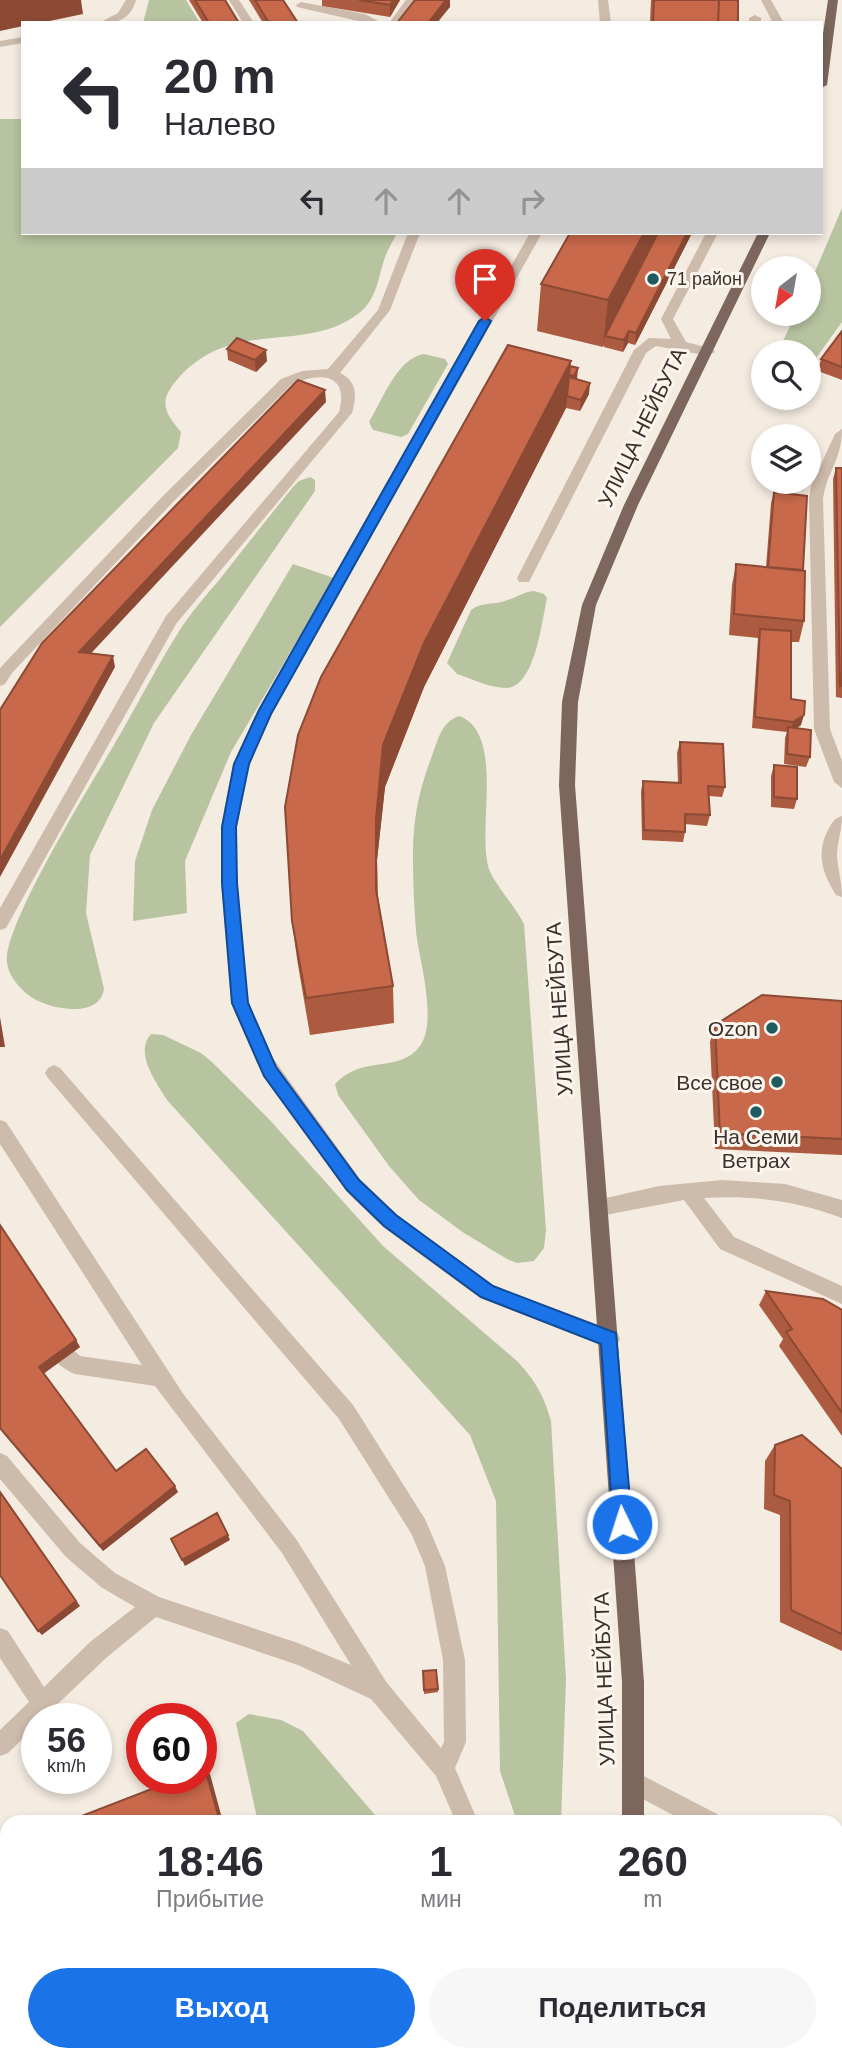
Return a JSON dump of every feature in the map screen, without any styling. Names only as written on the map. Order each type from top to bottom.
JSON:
[{"type":"main road","points":[[824,48],[833,0]]},
{"type":"main road","name":"УЛИЦА НЕЙБУТА","points":[[633,1815],[633,1682],[568,785],[570,702],[589,605],[631,505],[763,235]]},
{"type":"lane","points":[[109,21],[122,16],[128,10],[131,0]]},
{"type":"lane","points":[[234,0],[248,21]]},
{"type":"lane","points":[[396,21],[412,0]]},
{"type":"lane","points":[[603,0],[606,21]]},
{"type":"lane","points":[[766,0],[778,21]]},
{"type":"lane","points":[[299,3],[317,21]]},
{"type":"lane","points":[[299,3],[361,16],[372,21]]},
{"type":"lane","points":[[0,44],[21,40]]},
{"type":"lane","points":[[332,374],[384,310],[395,287],[402,255],[413,235]]},
{"type":"lane","points":[[535,235],[264,714],[239,776],[229,827],[229,883],[237,986],[240,1003],[253,1036],[270,1071],[353,1185],[390,1221],[487,1292],[610,1339]]},
{"type":"lane","points":[[681,345],[667,319],[711,235]]},
{"type":"lane","points":[[524,578],[641,350],[654,341],[708,352]]},
{"type":"lane","points":[[0,680],[7,669],[167,500],[286,382],[300,373],[332,374],[345,382],[350,394],[345,413],[171,621],[0,923]]},
{"type":"lane","points":[[842,435],[818,486],[816,499],[822,729],[842,782]]},
{"type":"lane","points":[[842,822],[831,836],[828,859],[842,890]]},
{"type":"lane","points":[[54,1073],[346,1412],[418,1526],[435,1566],[454,1660],[455,1742],[443,1768]]},
{"type":"lane","points":[[0,1128],[177,1402],[267,1515],[317,1586],[379,1691],[443,1768],[464,1815]]},
{"type":"lane","points":[[600,1207],[640,1196],[745,1188],[783,1190],[822,1200],[842,1209]]},
{"type":"lane","points":[[689,1192],[727,1243],[842,1295]]},
{"type":"lane","points":[[35,1321],[50,1343],[75,1365],[161,1377]]},
{"type":"lane","points":[[0,1463],[74,1550],[108,1580],[154,1605],[298,1654],[345,1672],[379,1691]]},
{"type":"lane","points":[[0,1639],[42,1703],[98,1650],[154,1605]]},
{"type":"lane","points":[[0,1745],[21,1724]]},
{"type":"lane","points":[[634,1782],[696,1815]]},
{"type":"green space","points":[[149,0],[186,0],[199,21],[144,21]]},
{"type":"green space","points":[[0,119],[21,119],[21,235],[396,235],[385,257],[373,295],[358,314],[337,326],[314,333],[243,342],[220,349],[197,361],[176,381],[165,401],[171,419],[181,432],[178,448],[0,627]]},
{"type":"green space","points":[[842,208],[842,322],[821,351],[821,340],[784,340],[790,326],[821,326],[821,258]]},
{"type":"green space","points":[[424,354],[445,359],[448,364],[408,434],[401,437],[373,430],[369,422],[391,382],[406,363]]},
{"type":"green space","points":[[310,477],[315,480],[315,491],[154,723],[90,855],[86,913],[104,989],[100,999],[93,1005],[72,1009],[49,1005],[31,997],[13,978],[7,963],[10,944],[20,916],[54,848],[183,625],[293,487],[299,481]]},
{"type":"green space","points":[[293,564],[334,578],[231,752],[185,861],[187,913],[133,921],[135,861],[152,810],[191,735]]},
{"type":"green space","points":[[534,591],[547,598],[536,651],[524,677],[516,685],[500,688],[457,674],[447,663],[471,610]]},
{"type":"green space","points":[[459,716],[473,726],[482,742],[486,762],[485,831],[489,869],[524,924],[546,1230],[544,1248],[534,1261],[517,1263],[507,1259],[464,1233],[419,1200],[389,1166],[338,1095],[335,1084],[357,1069],[402,1060],[420,1046],[425,1035],[426,990],[414,903],[414,829],[421,792],[437,741],[445,726]]},
{"type":"green space","points":[[151,1034],[163,1035],[201,1053],[212,1062],[268,1118],[383,1246],[517,1361],[538,1389],[551,1421],[566,1679],[561,1815],[515,1815],[500,1771],[496,1501],[470,1435],[167,1100],[149,1067],[146,1042]]},
{"type":"green space","points":[[249,1714],[281,1720],[303,1731],[375,1815],[256,1815],[236,1723]]},
{"type":"building","points":[[195,0],[225,0],[238,21],[208,21]]},
{"type":"building","points":[[255,0],[283,0],[297,21],[268,21]]},
{"type":"building","points":[[359,0],[393,0],[390,5]]},
{"type":"building","points":[[415,0],[446,0],[430,21],[399,21]]},
{"type":"building","points":[[654,0],[719,0],[718,21],[653,21]]},
{"type":"building","points":[[719,0],[738,0],[738,21],[718,21]]},
{"type":"building","points":[[569,235],[643,235],[608,300],[541,284]]},
{"type":"building","name":"71 район","points":[[657,235],[686,235],[636,333],[629,331],[624,340],[605,336]]},
{"type":"building","points":[[842,331],[842,367],[821,359]]},
{"type":"building","points":[[237,338],[266,350],[255,360],[227,349]]},
{"type":"building","points":[[508,345],[571,361],[424,643],[383,745],[376,819],[376,890],[393,986],[306,998],[292,921],[285,807],[298,735],[321,677]]},
{"type":"building","points":[[570,366],[578,368],[574,376],[569,375]]},
{"type":"building","points":[[569,377],[590,383],[581,400],[567,396]]},
{"type":"building","points":[[298,380],[325,390],[79,652],[113,656],[0,860],[0,710],[42,643]]},
{"type":"building","points":[[836,468],[842,468],[842,686],[840,686]]},
{"type":"building","points":[[774,494],[807,496],[803,570],[768,567]]},
{"type":"building","points":[[736,564],[805,571],[804,621],[734,614]]},
{"type":"building","points":[[760,629],[791,631],[791,699],[805,701],[804,715],[793,722],[755,717]]},
{"type":"building","points":[[788,727],[811,730],[810,757],[787,754]]},
{"type":"building","points":[[680,742],[723,744],[725,787],[708,786],[710,815],[685,814],[685,832],[644,830],[643,781],[681,783]]},
{"type":"building","points":[[774,765],[797,767],[797,799],[774,797]]},
{"type":"building","name":"Все свое","points":[[762,995],[842,1001],[842,1139],[720,1133],[715,1025]]},
{"type":"building","points":[[0,1225],[76,1340],[39,1367],[116,1471],[146,1449],[175,1486],[100,1546],[0,1428]]},
{"type":"building","points":[[766,1291],[823,1299],[842,1310],[842,1413],[786,1332],[792,1329]]},
{"type":"building","points":[[802,1435],[842,1469],[842,1634],[791,1610],[790,1501],[774,1495],[775,1445]]},
{"type":"building","points":[[0,1492],[76,1601],[38,1631],[0,1575]]},
{"type":"building","points":[[217,1513],[228,1535],[182,1560],[171,1539]]},
{"type":"building","points":[[436,1670],[438,1689],[424,1690],[423,1671]]},
{"type":"building","points":[[138,1794],[212,1794],[218,1815],[84,1815]]},
{"type":"place","name":"71 район","points":[[653,279]]},
{"type":"place","name":"Ozon","points":[[772,1028]]},
{"type":"place","name":"Все свое","points":[[777,1082]]},
{"type":"place","name":"На Семи Ветрах","points":[[756,1112]]},
{"type":"route","points":[[485,321],[264,714],[242,764],[229,827],[229,883],[237,986],[240,1003],[270,1071],[353,1185],[390,1221],[487,1292],[610,1339],[622,1524]]}]
